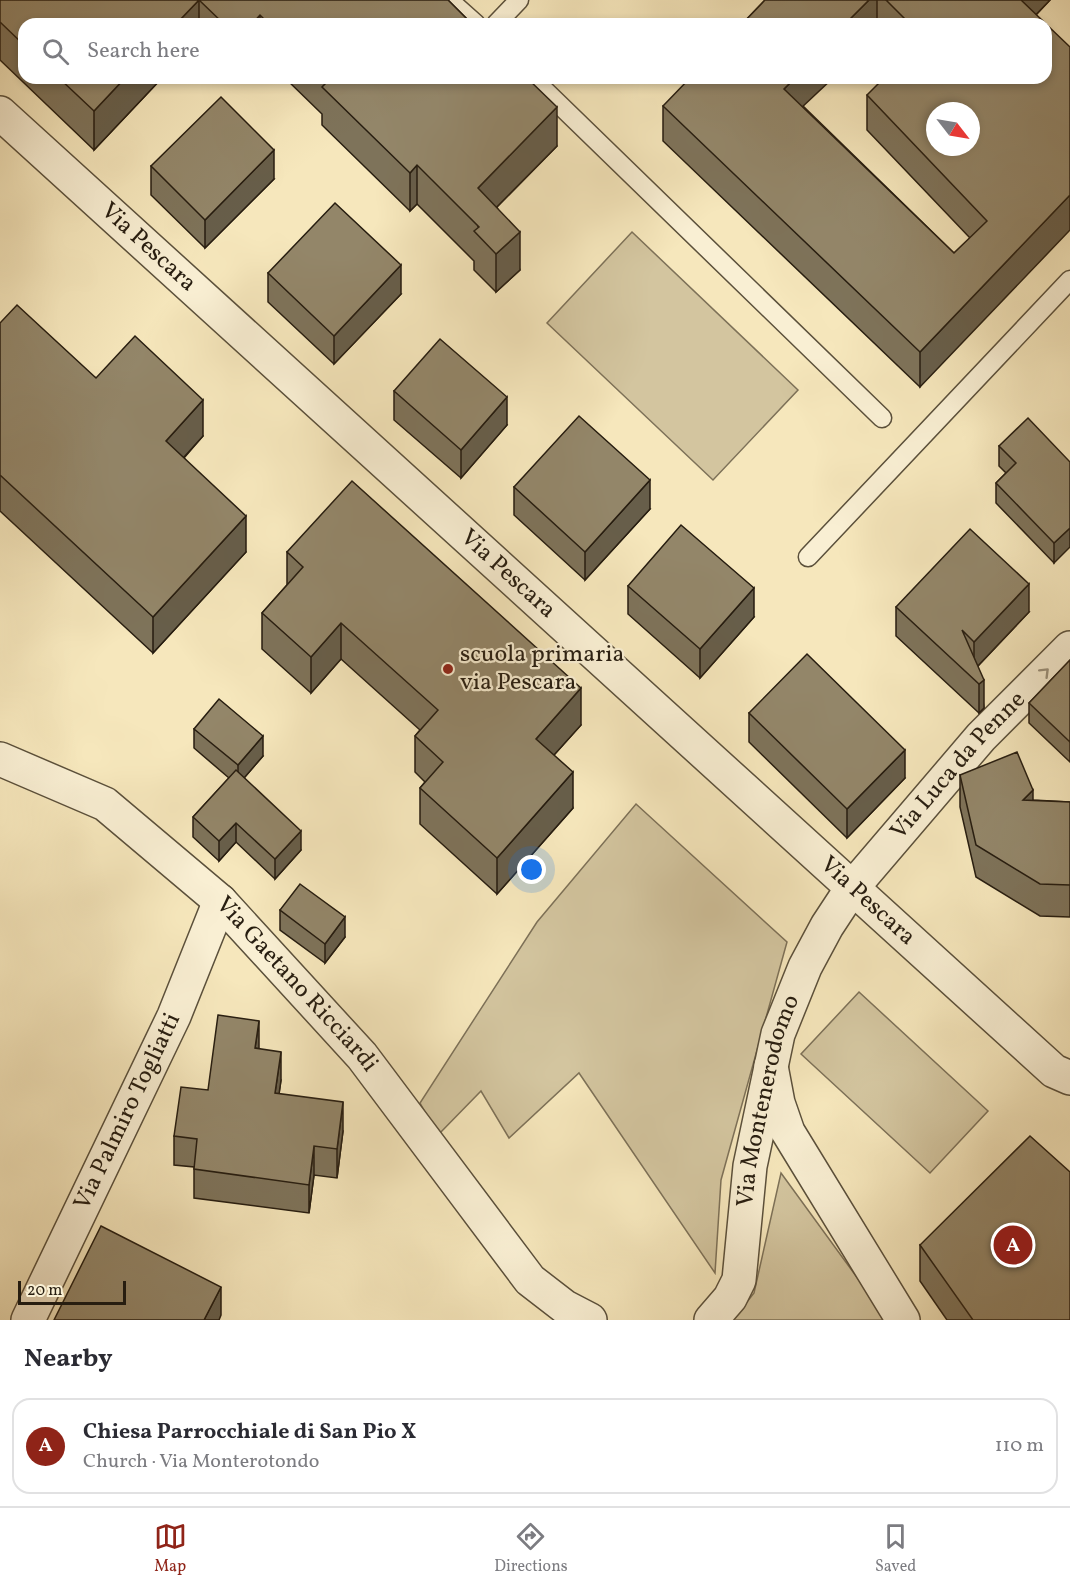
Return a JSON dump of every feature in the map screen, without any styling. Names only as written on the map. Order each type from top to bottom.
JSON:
[{"type":"street","name":"Via Pescara","points":[[0,113],[1054,1071],[1070,1078]]},
{"type":"street","name":"Via Luca da Penne","points":[[852,888],[981,736],[1070,648]]},
{"type":"street","name":"Via Gaetano Ricciardi","points":[[0,759],[105,804],[220,901],[362,1056],[530,1280],[565,1307],[590,1320]]},
{"type":"street","name":"Via Montenerodomo","points":[[711,1320],[730,1298],[739,1280],[750,1166],[778,1034],[805,967],[827,926],[852,888]]},
{"type":"street","name":"Via Palmiro Togliatti","points":[[28,1320],[174,1017],[220,901]]},
{"type":"street","points":[[771,1066],[778,1103],[788,1132],[903,1320]]},
{"type":"street","name":"Via Gaetano Ricciardi","points":[[530,1280],[541,1320]]},
{"type":"lane","points":[[449,0],[469,18]]},
{"type":"lane","points":[[502,18],[519,0]]},
{"type":"lane","points":[[538,84],[882,418]]},
{"type":"lane","points":[[808,557],[1070,280]]},
{"type":"shaded area","points":[[632,232],[798,390],[713,480],[547,323]]},
{"type":"shaded area","points":[[636,804],[787,942],[721,1180],[715,1273],[579,1073],[509,1138],[481,1091],[438,1135],[420,1103],[537,922]]},
{"type":"shaded area","points":[[859,992],[988,1111],[930,1173],[801,1054]]},
{"type":"shaded area","points":[[781,1173],[888,1320],[733,1320],[754,1293]]},
{"type":"building","points":[[0,0],[199,0],[182,18],[18,18],[18,39],[0,22]]},
{"type":"building","points":[[199,0],[448,0],[466,18],[263,18],[260,15],[257,18],[218,18]]},
{"type":"building","points":[[765,0],[869,0],[851,18],[748,18]]},
{"type":"building","points":[[886,0],[1021,0],[1040,18],[904,18]]},
{"type":"building","points":[[1052,30],[1070,47],[1070,195],[920,352],[663,106],[684,84],[789,84],[784,89],[954,253],[987,221],[867,95],[878,84],[1052,84]]},
{"type":"building","points":[[65,84],[119,84],[94,111]]},
{"type":"building","points":[[325,84],[533,84],[557,107],[478,188],[520,232],[496,254],[474,231],[479,227],[417,165],[410,173],[322,87]]},
{"type":"building","points":[[221,97],[274,150],[205,220],[151,166]]},
{"type":"building","points":[[335,203],[401,265],[334,336],[268,273]]},
{"type":"building","points":[[17,305],[96,378],[135,336],[203,400],[166,441],[246,516],[153,617],[0,475],[0,323]]},
{"type":"building","points":[[440,339],[507,397],[461,450],[394,391]]},
{"type":"building","points":[[579,416],[650,480],[585,552],[514,487]]},
{"type":"building","points":[[1028,418],[1070,462],[1070,528],[1054,543],[996,483],[1016,463],[999,446]]},
{"type":"building","points":[[352,481],[581,688],[536,739],[573,772],[497,858],[420,788],[443,762],[415,736],[438,710],[341,623],[311,657],[262,613],[303,567],[287,552]]},
{"type":"building","points":[[681,525],[754,588],[700,649],[628,586]]},
{"type":"building","points":[[970,529],[1029,584],[974,642],[962,630],[984,680],[979,684],[896,607]]},
{"type":"building","points":[[807,654],[905,750],[847,809],[749,713]]},
{"type":"building","points":[[1070,660],[1070,742],[1029,703]]},
{"type":"building","points":[[219,699],[263,736],[238,765],[194,729]]},
{"type":"building","points":[[1017,752],[1033,790],[1023,800],[1070,802],[1070,885],[1040,884],[976,845],[960,775]]},
{"type":"building","points":[[236,770],[301,831],[275,859],[236,823],[219,841],[193,817]]},
{"type":"building","points":[[300,884],[345,917],[325,944],[280,910]]},
{"type":"building","points":[[218,1015],[259,1021],[255,1048],[281,1052],[275,1093],[343,1102],[337,1149],[314,1146],[309,1185],[194,1169],[197,1139],[174,1136],[181,1087],[208,1090]]},
{"type":"building","points":[[1030,1136],[1070,1172],[1070,1320],[973,1320],[920,1245]]},
{"type":"building","points":[[101,1226],[221,1287],[204,1320],[54,1320]]},
{"type":"place","name":"scuola primaria via Pescara","points":[[448,669]]},
{"type":"place","name":"Chiesa Parrocchiale di San Pio X","points":[[1013,1245]]}]
